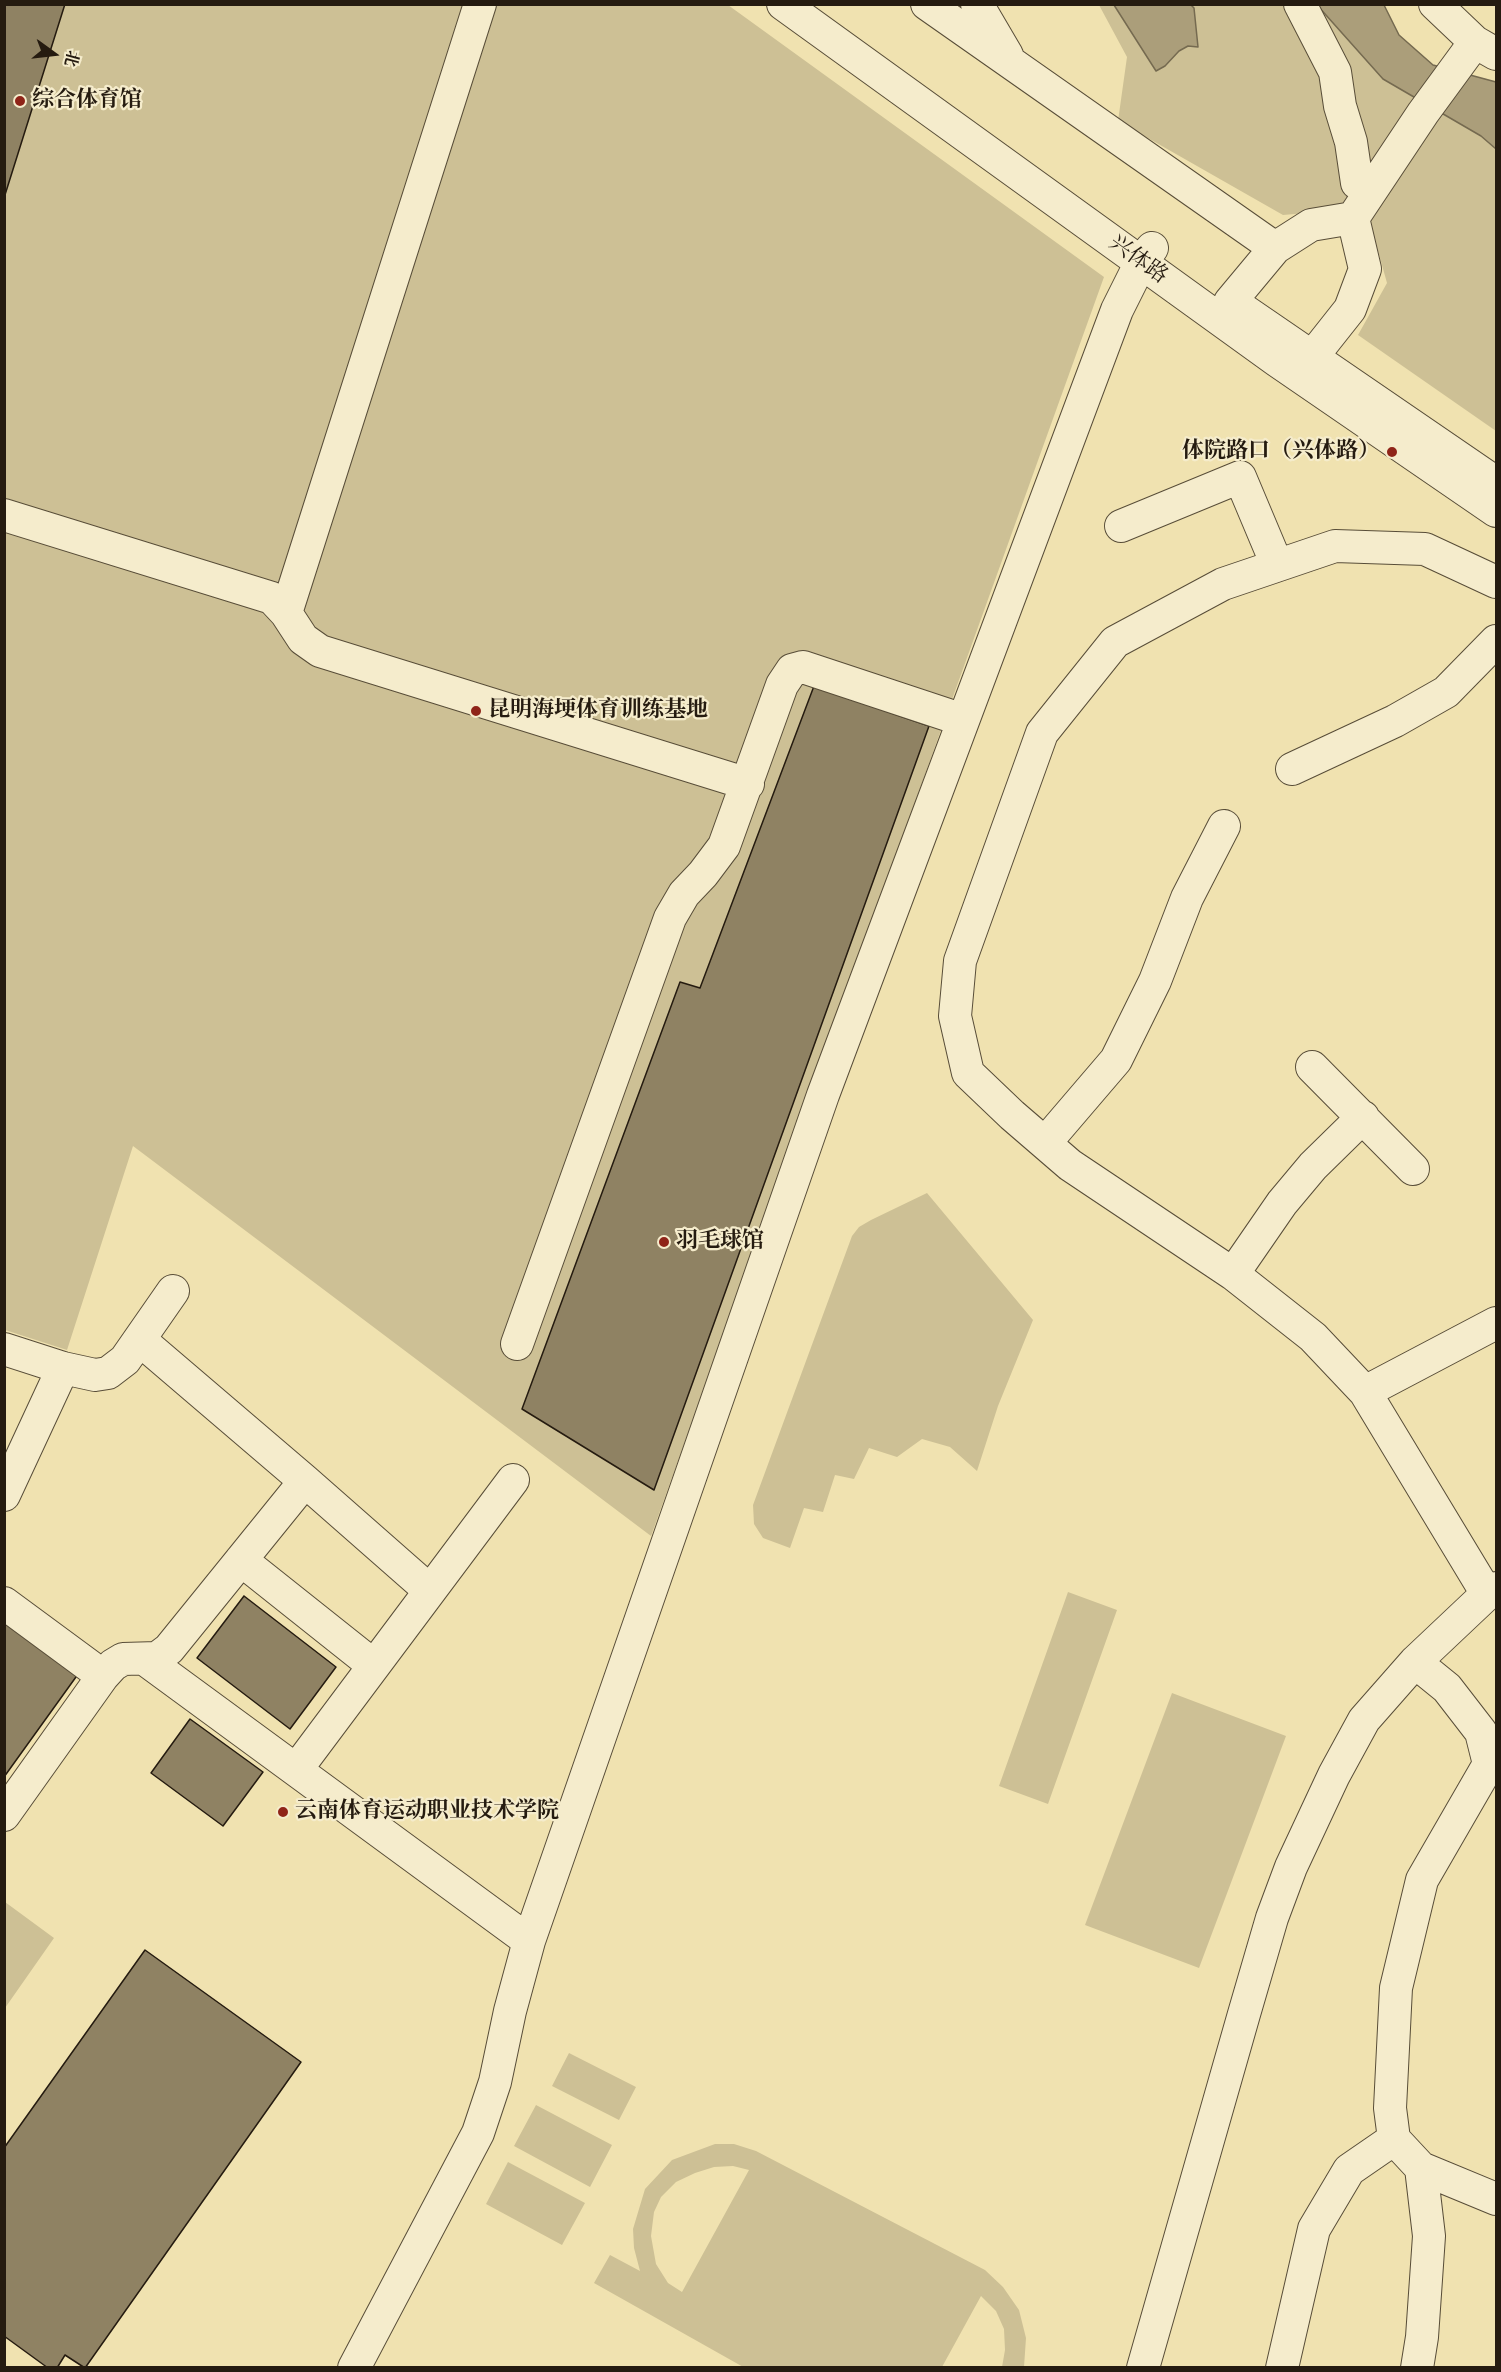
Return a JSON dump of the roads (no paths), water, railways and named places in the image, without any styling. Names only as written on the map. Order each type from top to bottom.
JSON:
[{"type":"street","points":[[286,613],[480,4]]},
{"type":"street","name":"兴体路","points":[[783,4],[1147,255],[1276,360],[1497,511]]},
{"type":"street","name":"兴体路","points":[[816,4],[1128,228],[1147,255],[1230,302],[1497,483]]},
{"type":"street","points":[[927,4],[1275,248]]},
{"type":"street","points":[[977,4],[1014,66]]},
{"type":"street","points":[[1300,4],[1335,72],[1351,142],[1357,183]]},
{"type":"street","points":[[1230,302],[1275,248],[1311,225],[1353,218],[1423,113],[1479,49],[1435,4]]},
{"type":"street","points":[[1312,357],[1350,309],[1365,269],[1353,218]]},
{"type":"street","points":[[354,2367],[478,2133],[495,2082],[510,2011],[529,1941],[823,1095],[1117,310],[1147,255]]},
{"type":"street","points":[[1121,526],[1240,477],[1277,565]]},
{"type":"street","points":[[4,515],[272,598],[286,613],[303,639],[320,651],[748,784]]},
{"type":"street","points":[[1143,2367],[1272,1918],[1291,1867],[1334,1774],[1364,1720],[1414,1662],[1492,1591],[1365,1392],[1313,1337],[1233,1274],[1070,1165],[968,1073],[955,1016],[960,962],[1042,733],[1115,642],[1223,584],[1335,546],[1425,549],[1497,582]]},
{"type":"street","points":[[1292,769],[1395,721],[1446,692],[1497,641]]},
{"type":"street","points":[[517,1344],[670,918],[684,894],[724,846],[782,685],[792,670],[803,667],[963,720]]},
{"type":"street","points":[[1045,1143],[1116,1060],[1155,981],[1187,898],[1224,826]]},
{"type":"street","points":[[1312,1067],[1413,1169]]},
{"type":"street","points":[[1233,1274],[1288,1195],[1313,1166],[1363,1117]]},
{"type":"street","points":[[4,1349],[63,1368],[95,1375],[108,1373],[125,1360],[173,1291]]},
{"type":"street","points":[[1365,1392],[1497,1323]]},
{"type":"street","points":[[140,1340],[429,1590]]},
{"type":"street","points":[[4,1495],[63,1368]]},
{"type":"street","points":[[296,1770],[513,1480]]},
{"type":"street","points":[[4,1815],[103,1676],[113,1665],[123,1659],[157,1658],[169,1649],[305,1481]]},
{"type":"street","points":[[241,1560],[373,1665]]},
{"type":"street","points":[[4,1603],[103,1676]]},
{"type":"street","points":[[146,1660],[529,1941]]},
{"type":"street","points":[[1414,1662],[1447,1688],[1481,1732],[1489,1764],[1422,1880],[1396,1988],[1390,2108],[1394,2139],[1421,2168],[1497,2199]]},
{"type":"street","points":[[1282,2367],[1314,2229],[1348,2170],[1394,2139]]},
{"type":"street","points":[[1417,2367],[1422,2337],[1429,2236],[1421,2168]]},
{"type":"place","name":"综合体育馆","points":[[20,101]]},
{"type":"place","name":"体院路口（兴体路）","points":[[1392,452]]},
{"type":"place","name":"昆明海埂体育训练基地","points":[[476,711]]},
{"type":"place","name":"羽毛球馆","points":[[664,1242]]},
{"type":"place","name":"云南体育运动职业技术学院","points":[[283,1812]]}]
